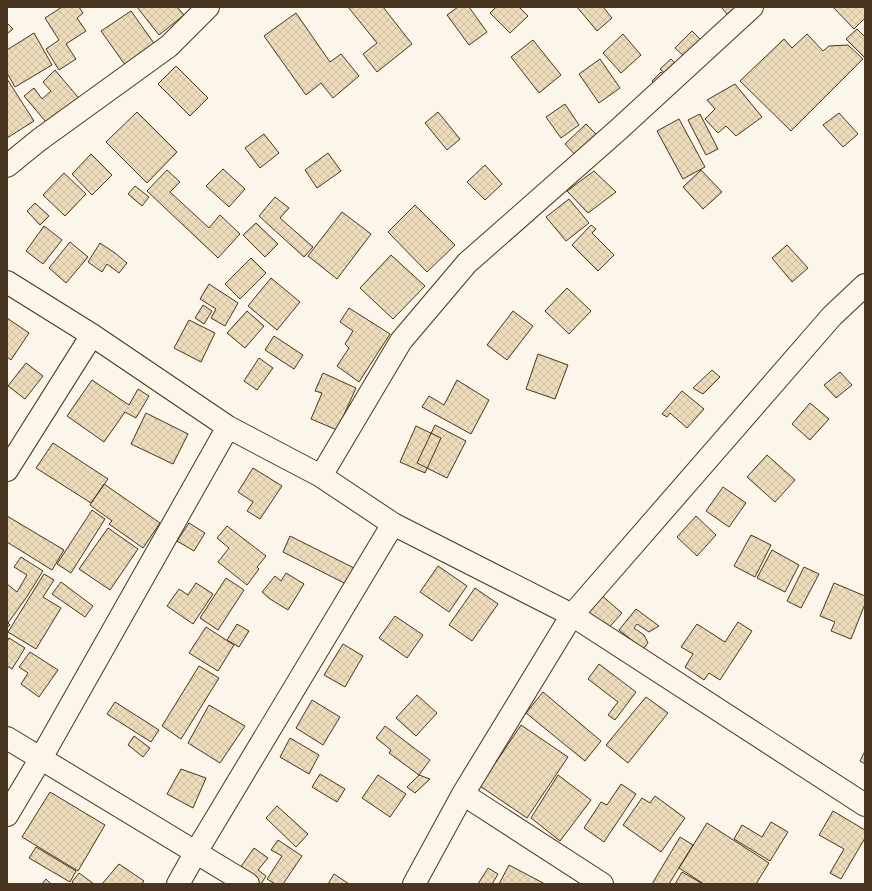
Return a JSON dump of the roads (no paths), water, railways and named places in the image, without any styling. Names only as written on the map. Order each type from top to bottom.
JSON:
[{"type":"street","points":[[7,166],[39,140],[169,46],[208,7]]},
{"type":"street","points":[[320,476],[401,341],[467,263],[618,130],[752,7]]},
{"type":"street","points":[[7,282],[92,335],[228,427],[320,476],[393,524],[572,615],[865,805]]},
{"type":"street","points":[[414,884],[463,794],[572,615],[832,316],[865,285]]},
{"type":"street","points":[[7,470],[92,335]]},
{"type":"street","points":[[7,814],[41,758],[228,427]]},
{"type":"street","points":[[178,884],[393,524]]},
{"type":"street","points":[[7,738],[248,884]]},
{"type":"street","points":[[463,794],[602,884]]}]
